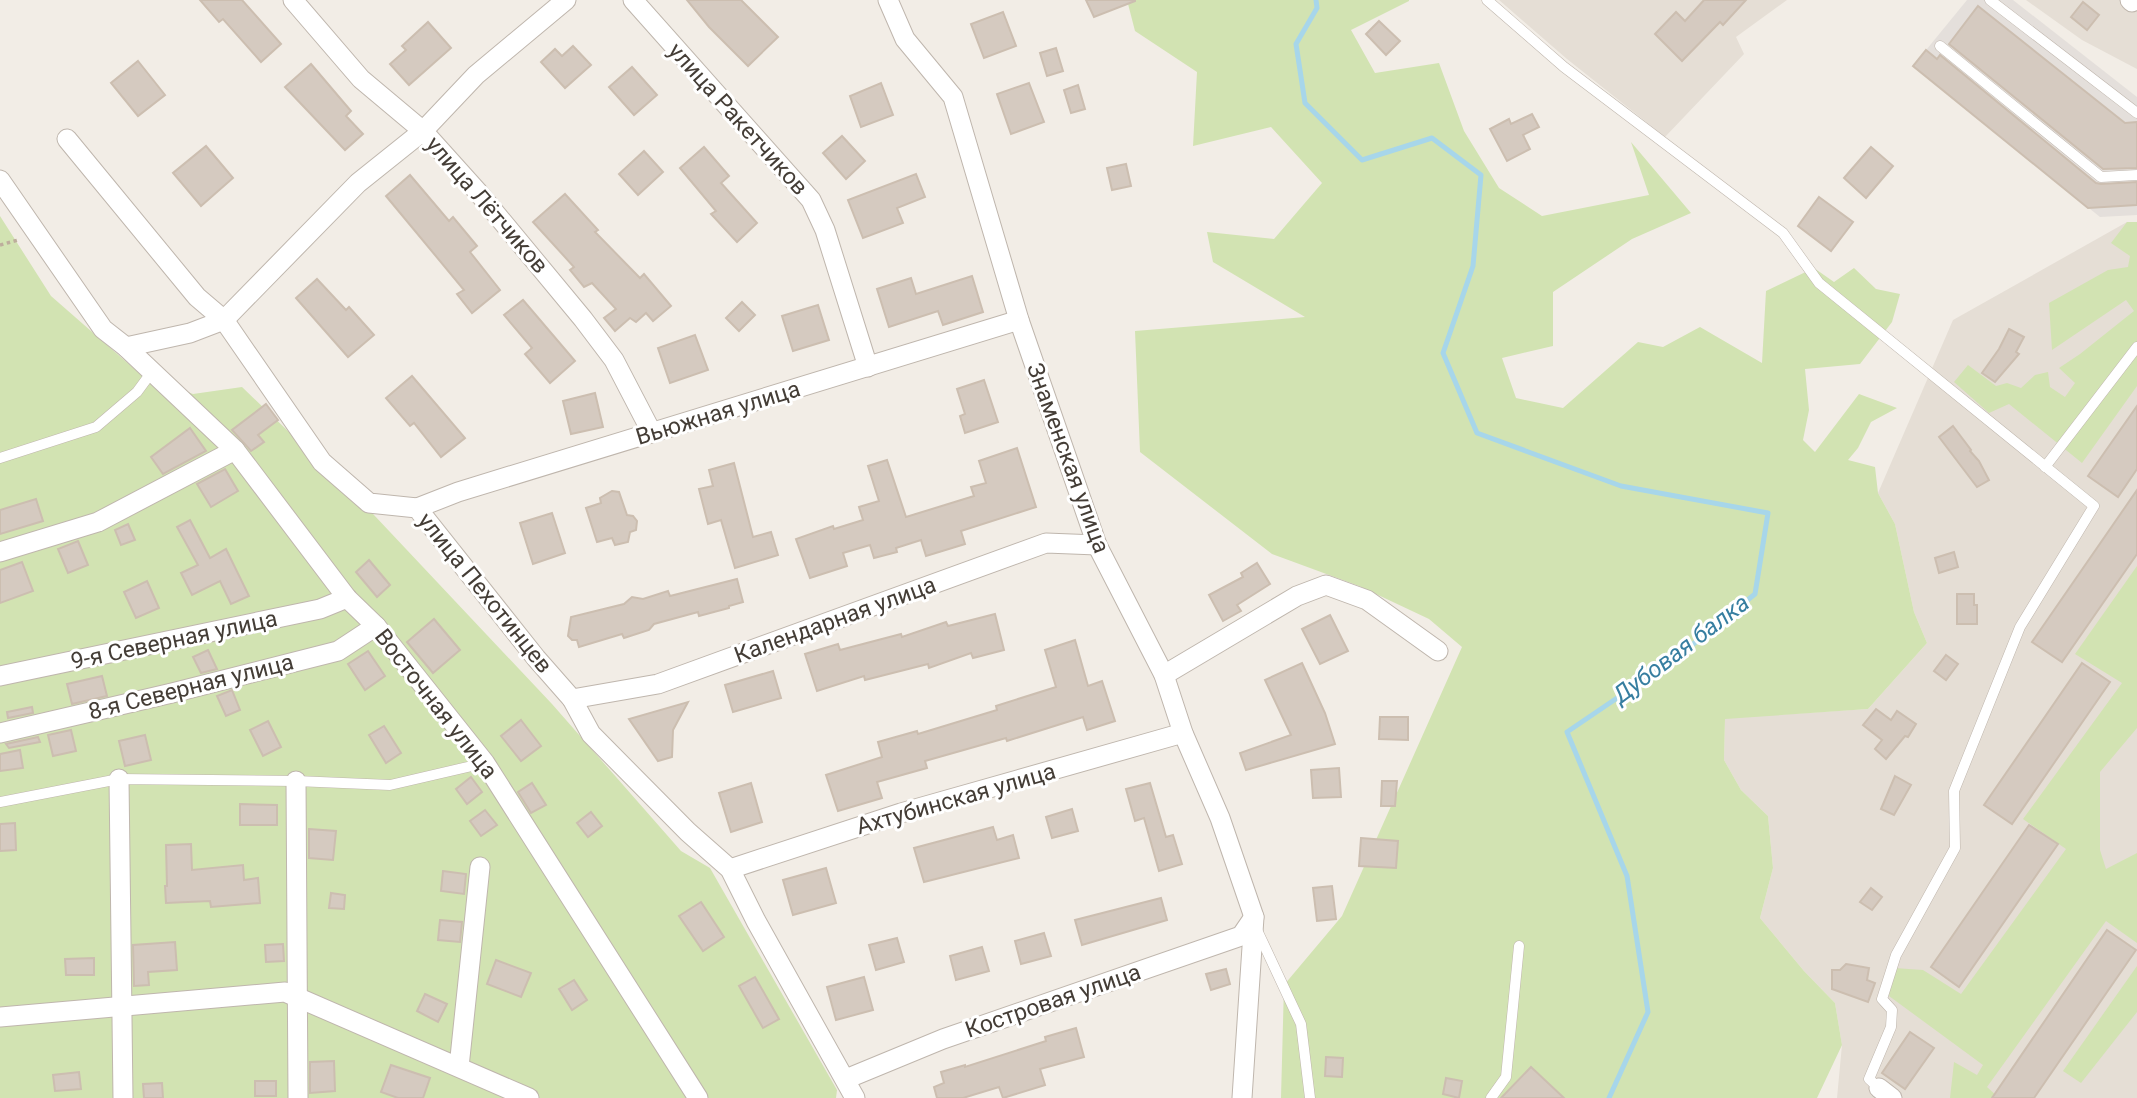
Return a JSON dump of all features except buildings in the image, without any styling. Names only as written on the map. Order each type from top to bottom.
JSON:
[{"type":"street","name":"улица Лётчиков","points":[[293,0],[361,79],[423,131],[486,202],[614,360],[652,433]]},
{"type":"street","points":[[126,347],[190,333],[224,320],[358,184],[423,131],[477,75],[566,0]]},
{"type":"street","name":"улица Ракетчиков","points":[[633,0],[811,201],[825,230],[869,367]]},
{"type":"street","name":"Знаменская улица","points":[[888,0],[905,39],[953,97],[1019,320],[1097,545],[1164,675],[1183,733],[1220,818],[1254,920]]},
{"type":"street","name":"улица Пехотинцев","points":[[67,139],[197,297],[224,320],[323,462],[369,503],[417,508],[572,699],[591,734],[688,832],[730,869],[756,921],[856,1098]]},
{"type":"street","name":"Восточная улица","points":[[0,180],[103,329],[126,347],[235,450],[347,598],[376,626],[485,764],[698,1098]]},
{"type":"street","name":"Вьюжная улица","points":[[417,508],[458,492],[1019,320]]},
{"type":"street","points":[[0,552],[98,522],[235,450]]},
{"type":"street","name":"Календарная улица","points":[[572,699],[658,684],[1045,544],[1097,545]]},
{"type":"street","points":[[1164,675],[1297,596],[1326,585],[1367,600],[1438,651]]},
{"type":"street","name":"9-я Северная улица","points":[[0,676],[320,609],[347,598]]},
{"type":"street","name":"8-я Северная улица","points":[[0,733],[172,694],[338,651],[376,626]]},
{"type":"street","name":"Ахтубинская улица","points":[[730,869],[901,813],[1183,733]]},
{"type":"street","points":[[119,779],[122,1098]]},
{"type":"street","points":[[296,781],[298,1098]]},
{"type":"street","points":[[459,1067],[480,867]]},
{"type":"street","points":[[1242,1098],[1254,920]]},
{"type":"street","name":"Костровая улица","points":[[846,1079],[943,1039],[1241,936],[1254,920]]},
{"type":"street","points":[[0,1017],[285,992],[529,1098]]},
{"type":"lane","points":[[1487,0],[1564,67],[1783,233],[1819,283],[2094,506],[2020,627],[1954,791],[1955,848],[1896,955],[1882,999],[1892,1010],[1891,1027],[1869,1079],[1888,1095]]},
{"type":"lane","points":[[1990,0],[2137,113]]},
{"type":"lane","points":[[1940,46],[2101,177],[2137,175]]},
{"type":"lane","points":[[2045,467],[2137,347]]},
{"type":"lane","points":[[0,458],[96,427],[137,392],[151,373]]},
{"type":"lane","points":[[0,802],[119,779],[390,785],[485,764]]},
{"type":"lane","points":[[1254,920],[1301,1024],[1310,1098]]},
{"type":"lane","points":[[1491,1098],[1506,1077],[1519,946]]},
{"type":"path","points":[[0,245],[19,240]]},
{"type":"shaded area","points":[[1499,0],[1787,0],[1736,37],[1744,54],[1665,137],[1567,59]]},
{"type":"shaded area","points":[[1967,0],[2013,0],[2137,97],[2137,215],[2100,217],[1913,66]]},
{"type":"shaded area","points":[[2026,0],[2137,0],[2137,69],[2082,40]]},
{"type":"shaded area","points":[[2127,222],[2137,222],[2137,1098],[1837,1098],[1842,1045],[1835,1003],[1760,918],[1773,868],[1768,816],[1741,790],[1724,760],[1725,718],[1868,709],[1927,643],[1914,612],[1895,524],[1878,493],[1953,320]]},
{"type":"green space","points":[[1127,0],[1409,0],[1351,30],[1375,73],[1439,63],[1464,131],[1499,188],[1542,216],[1649,195],[1631,142],[1691,213],[1632,239],[1553,292],[1553,346],[1502,358],[1516,398],[1563,408],[1638,342],[1663,347],[1700,327],[1762,363],[1766,291],[1814,268],[1834,282],[1854,268],[1876,289],[1900,294],[1892,322],[1860,364],[1805,369],[1809,410],[1803,440],[1815,452],[1859,394],[1897,408],[1871,422],[1858,448],[1848,460],[1875,467],[1878,493],[1895,524],[1914,612],[1927,643],[1868,709],[1725,719],[1724,760],[1741,790],[1768,816],[1773,868],[1760,918],[1835,1003],[1842,1045],[1817,1098],[1281,1098],[1284,985],[1342,916],[1462,647],[1429,619],[1359,586],[1272,554],[1140,452],[1135,331],[1305,317],[1213,262],[1207,232],[1274,239],[1322,183],[1271,127],[1193,146],[1197,72],[1135,31]]},
{"type":"green space","points":[[0,216],[51,296],[139,373],[193,394],[242,387],[358,498],[552,704],[681,851],[710,868],[837,1090],[836,1098],[0,1098]]},
{"type":"green space","points":[[2127,222],[2137,222],[2137,386],[2082,463],[2009,404],[1989,413],[1954,382],[1968,365],[1996,386],[2007,383],[2021,388],[2035,375],[2048,372],[2050,387],[2065,397],[2075,383],[2059,368],[2134,311],[2126,300],[2052,350],[2049,303],[2108,270],[2128,267],[2130,256],[2111,243]]},
{"type":"green space","points":[[2137,566],[2137,728],[2100,772],[2100,850],[2106,869],[2137,853],[2137,943],[2106,921],[1987,1087],[1999,1098],[1950,1098],[1954,1062],[1977,1075],[1983,1065],[1889,996],[1894,968],[1923,970],[1961,994],[2066,849],[2023,819],[2122,683],[2075,654]]},
{"type":"green space","points":[[2137,966],[2137,1012],[2081,1083],[2063,1071]]},
{"type":"waterway","name":"Дубовая балка","points":[[1316,0],[1317,8],[1296,44],[1305,103],[1362,160],[1432,138],[1481,175],[1473,266],[1443,353],[1477,433],[1621,486],[1768,513],[1755,594],[1676,658],[1567,732],[1627,876],[1648,1012],[1609,1098]]}]
